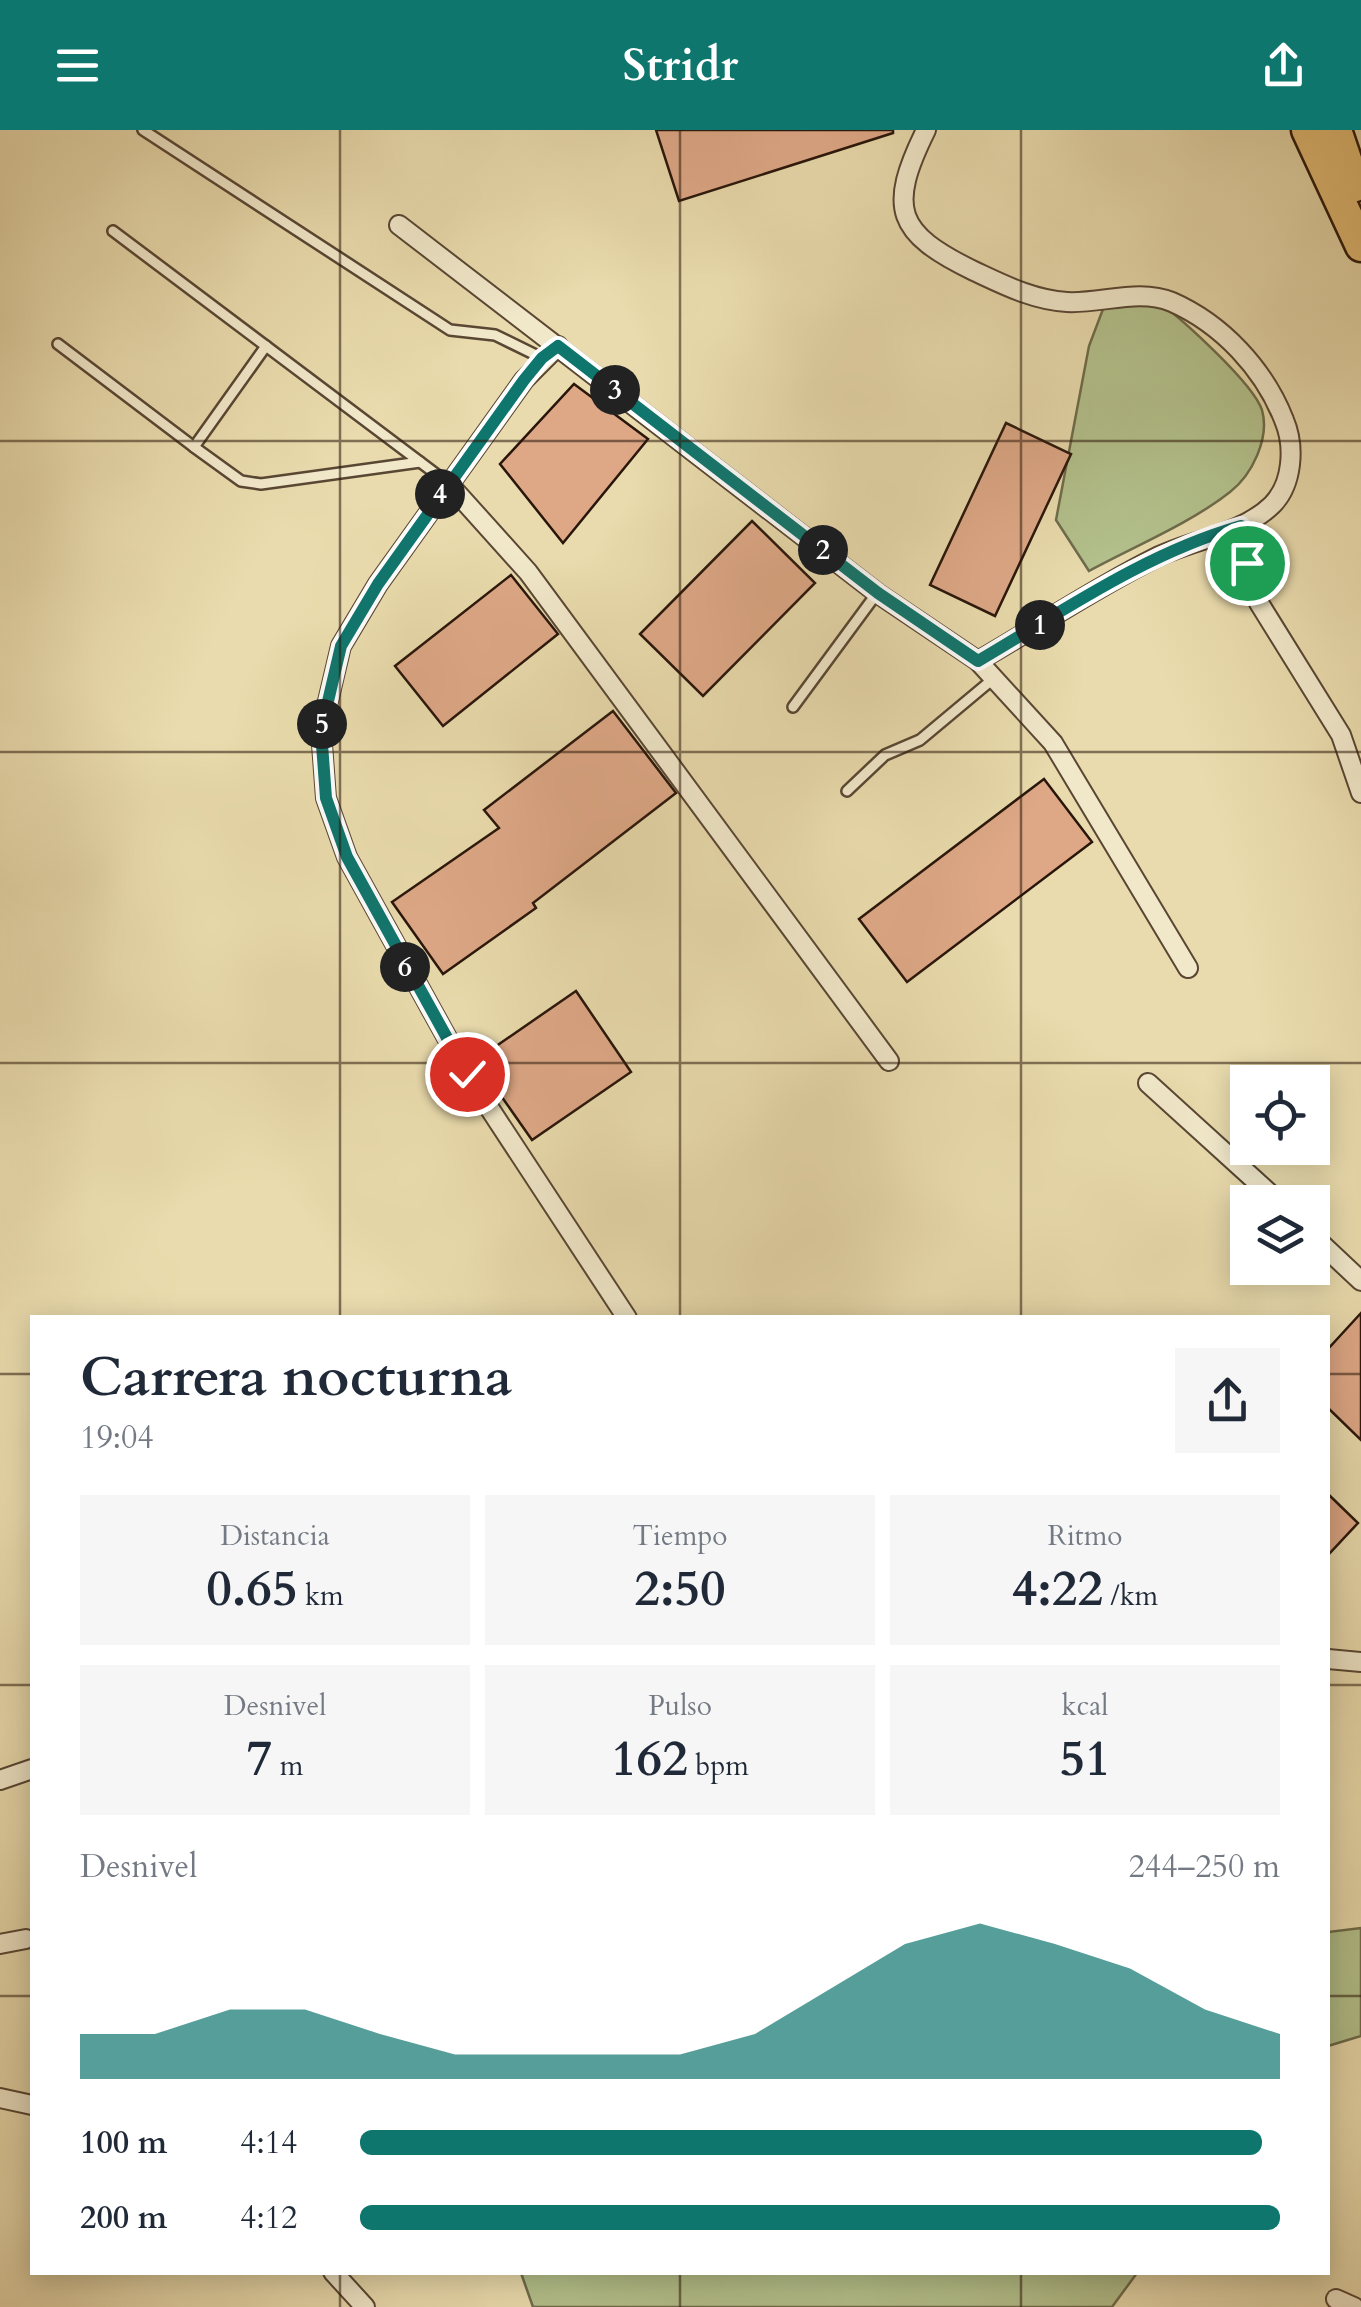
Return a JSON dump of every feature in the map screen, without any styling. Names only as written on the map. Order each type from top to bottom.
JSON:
[{"type":"main road","points":[[1307,130],[1361,246]]},
{"type":"main road","points":[[1323,130],[1330,180]]},
{"type":"main road","points":[[1336,130],[1347,172],[1361,198]]},
{"type":"street","points":[[926,130],[902,187],[904,212],[916,236],[938,254],[1044,299],[1170,301],[1224,333],[1250,362],[1286,424],[1289,470],[1285,487],[1272,505],[1241,526],[1156,557],[978,661]]},
{"type":"street","points":[[399,225],[878,593],[978,661],[995,677],[1053,743],[1188,968]]},
{"type":"street","points":[[558,346],[542,358],[448,483],[341,646],[321,731],[326,798],[347,857],[417,990],[625,1315]]},
{"type":"street","points":[[448,483],[528,572],[889,1061]]},
{"type":"street","points":[[1241,526],[1259,603],[1341,735],[1361,793]]},
{"type":"street","points":[[1148,1082],[1260,1185]]},
{"type":"street","points":[[1330,1251],[1361,1281]]},
{"type":"street","points":[[1330,1658],[1361,1662]]},
{"type":"street","points":[[0,1780],[30,1771]]},
{"type":"street","points":[[0,1944],[26,1940]]},
{"type":"street","points":[[0,2098],[30,2105]]},
{"type":"street","points":[[336,2275],[365,2307]]},
{"type":"lane","points":[[142,130],[450,330],[495,335],[542,358]]},
{"type":"lane","points":[[113,231],[448,483]]},
{"type":"lane","points":[[58,344],[241,481],[261,484],[420,462]]},
{"type":"lane","points":[[194,446],[266,346]]},
{"type":"lane","points":[[793,707],[878,593]]},
{"type":"lane","points":[[847,791],[886,755],[920,740],[995,677]]},
{"type":"green space","points":[[1156,300],[1215,352],[1256,398],[1264,421],[1261,444],[1252,466],[1230,492],[1180,524],[1089,571],[1056,520],[1089,346],[1103,309]]},
{"type":"green space","points":[[1361,1928],[1361,2036],[1330,2045],[1330,1932]]},
{"type":"green space","points":[[522,2275],[1136,2275],[1112,2307],[533,2307]]},
{"type":"building","points":[[656,130],[893,130],[893,133],[679,201]]},
{"type":"building","points":[[574,384],[648,439],[563,543],[500,464]]},
{"type":"building","points":[[1006,423],[1071,454],[995,616],[930,585]]},
{"type":"building","points":[[752,521],[815,583],[703,696],[640,634]]},
{"type":"building","points":[[511,575],[558,634],[443,726],[395,666]]},
{"type":"building","points":[[613,711],[676,793],[533,903],[536,908],[443,974],[392,902],[499,828],[484,810]]},
{"type":"building","points":[[1044,779],[1092,842],[907,982],[859,919]]},
{"type":"building","points":[[576,991],[631,1072],[532,1140],[476,1060]]},
{"type":"building","points":[[1361,1313],[1361,1440],[1330,1410],[1330,1347]]},
{"type":"building","points":[[1330,1496],[1358,1523],[1330,1553]]},
{"type":"route","points":[[467,1074],[417,990],[347,857],[326,798],[321,731],[325,700],[341,646],[378,584],[524,380],[558,346],[878,593],[978,661],[1156,557],[1209,535],[1241,526],[1247,563]]}]
